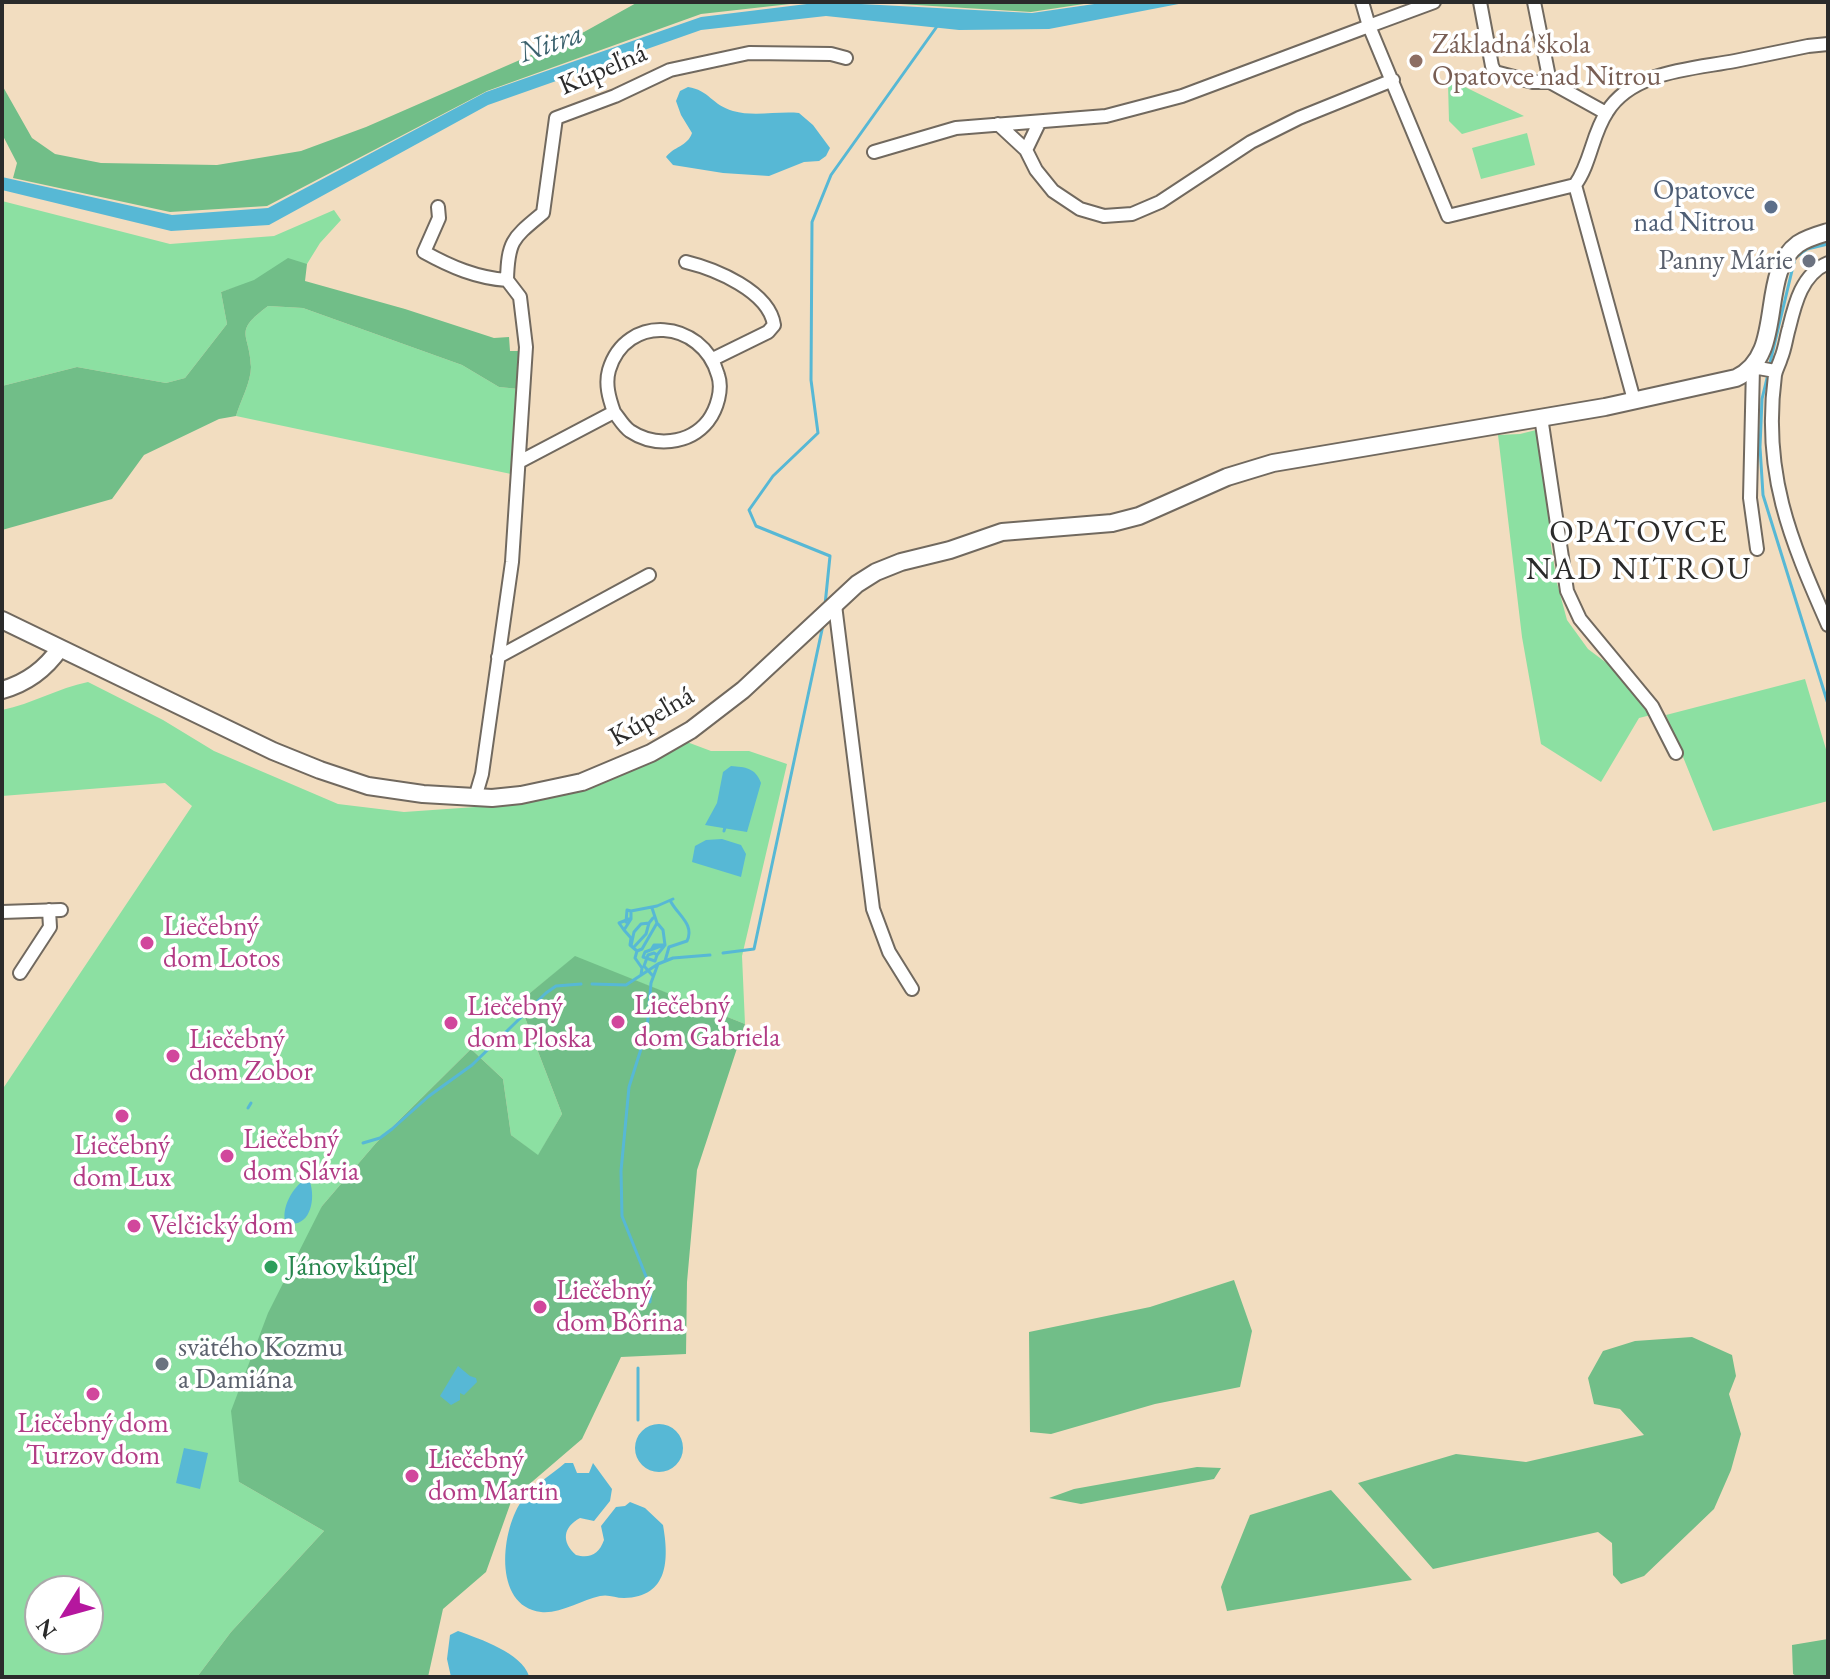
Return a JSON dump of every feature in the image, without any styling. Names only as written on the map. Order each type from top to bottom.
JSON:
[{"type":"street","points":[[1362,2],[1369,26],[1448,216],[1575,185],[1582,176],[1606,113],[1629,90],[1665,74],[1828,44]]},
{"type":"street","points":[[874,152],[956,128],[1106,116],[1182,96],[1434,2]]},
{"type":"street","points":[[1480,2],[1495,72],[1533,82],[1550,82],[1606,113]]},
{"type":"street","points":[[1534,2],[1550,82]]},
{"type":"street","name":"Kúpeľná","points":[[507,280],[508,251],[521,232],[543,213],[556,118],[615,96],[670,70],[749,53],[831,54],[846,58]]},
{"type":"street","points":[[998,124],[1026,150],[1036,170],[1053,191],[1080,209],[1104,216],[1132,214],[1160,202],[1251,142],[1299,118],[1393,80]]},
{"type":"street","points":[[1026,150],[1039,123]]},
{"type":"street","points":[[1575,185],[1634,400]]},
{"type":"street","points":[[438,207],[439,218],[424,252],[487,279],[507,280],[520,297],[526,347],[512,562],[482,774],[483,798]]},
{"type":"street","points":[[1828,232],[1803,241],[1788,255],[1779,275],[1762,350],[1774,473],[1785,521],[1828,625]]},
{"type":"street","points":[[686,262],[712,268],[732,278],[773,316],[774,325],[768,332],[713,359]]},
{"type":"street","points":[[1764,369],[1781,360],[1805,280],[1816,268],[1828,263]]},
{"type":"street","points":[[658,330],[680,332],[699,342],[713,359],[720,380],[718,402],[708,422],[690,436],[669,442],[647,440],[627,429],[614,412],[607,391],[609,369],[620,350],[637,336],[658,330]]},
{"type":"street","points":[[1757,549],[1750,498],[1764,369]]},
{"type":"street","name":"Kúpeľná","points":[[2,620],[273,751],[320,770],[368,786],[483,798],[521,795],[582,782],[651,753],[691,730],[722,706],[857,584],[876,572],[1002,532],[1112,523],[1139,516],[1227,477],[1273,463],[1634,400],[1764,369]]},
{"type":"street","points":[[519,462],[614,412]]},
{"type":"street","points":[[1541,417],[1567,591],[1580,619],[1652,706],[1676,753]]},
{"type":"street","points":[[498,657],[649,575]]},
{"type":"street","points":[[835,605],[873,909],[889,952],[912,989]]},
{"type":"street","points":[[2,690],[20,685],[46,666],[60,648]]},
{"type":"street","points":[[2,912],[55,910],[50,927],[20,973]]},
{"type":"green space","points":[[638,2],[808,2],[701,14],[487,91],[267,206],[170,212],[13,178],[17,163],[2,134],[2,85],[32,138],[55,154],[101,163],[217,165],[301,151],[366,127],[584,32]]},
{"type":"green space","points":[[867,2],[1097,2],[1031,12]]},
{"type":"green space","points":[[1448,84],[1461,85],[1524,116],[1462,134],[1449,121]]},
{"type":"green space","points":[[1527,133],[1535,165],[1481,179],[1472,148]]},
{"type":"green space","points":[[2,201],[170,244],[274,236],[334,210],[341,220],[320,243],[307,264],[221,292],[227,324],[185,378],[166,383],[77,367],[2,386]]},
{"type":"green space","points":[[288,258],[307,264],[305,281],[494,338],[509,337],[510,351],[521,351],[519,389],[499,387],[462,365],[303,308],[268,306],[247,328],[251,373],[236,416],[219,419],[144,455],[112,499],[2,530],[2,386],[77,367],[166,383],[185,378],[227,324],[221,292],[254,280]]},
{"type":"green space","points":[[268,306],[303,308],[462,365],[499,387],[519,389],[511,474],[236,416],[251,373],[247,328]]},
{"type":"green space","points":[[1536,430],[1553,534],[1550,539],[1557,583],[1567,620],[1588,649],[1612,667],[1651,715],[1639,718],[1601,782],[1541,744],[1522,637],[1498,435]]},
{"type":"green space","points":[[1805,679],[1828,756],[1828,801],[1713,831],[1666,715]]},
{"type":"green space","points":[[88,682],[163,720],[214,751],[338,804],[404,812],[518,804],[619,775],[687,742],[711,751],[749,751],[787,764],[742,956],[745,1024],[575,957],[519,1002],[562,1114],[538,1156],[511,1135],[503,1079],[471,1049],[376,1143],[322,1206],[239,1482],[324,1531],[231,1632],[197,1677],[2,1677],[2,1090],[192,806],[165,783],[2,796],[2,710]]},
{"type":"green space","points":[[575,956],[745,1024],[697,1170],[687,1282],[686,1354],[621,1357],[582,1439],[512,1499],[486,1572],[443,1609],[428,1677],[197,1677],[231,1632],[324,1531],[239,1482],[231,1411],[268,1313],[322,1206],[376,1143],[471,1049],[503,1079],[511,1135],[538,1155],[562,1114],[519,1002]]},
{"type":"green space","points":[[1234,1280],[1252,1331],[1240,1387],[1155,1404],[1051,1434],[1030,1432],[1029,1332],[1150,1307]]},
{"type":"green space","points":[[1692,1337],[1732,1355],[1736,1376],[1729,1394],[1741,1434],[1731,1470],[1714,1509],[1644,1576],[1621,1584],[1613,1575],[1612,1543],[1598,1532],[1433,1569],[1358,1483],[1456,1454],[1526,1462],[1644,1435],[1620,1409],[1594,1404],[1588,1378],[1603,1351],[1635,1341]]},
{"type":"green space","points":[[1197,1467],[1221,1468],[1214,1479],[1081,1504],[1049,1498],[1074,1489]]},
{"type":"green space","points":[[1331,1490],[1412,1580],[1227,1611],[1221,1587],[1250,1515]]},
{"type":"green space","points":[[1828,1639],[1828,1677],[1798,1677],[1793,1674],[1792,1645]]},
{"type":"water","points":[[823,2],[1032,13],[1108,2],[1189,2],[1049,29],[959,30],[826,16],[701,30],[488,105],[269,225],[171,231],[2,190],[2,177],[172,215],[268,208],[486,92],[701,17]]},
{"type":"water","points":[[688,87],[701,91],[733,111],[749,114],[799,113],[813,125],[830,148],[819,161],[804,162],[769,176],[673,165],[666,157],[687,141],[692,133],[676,101],[680,91]]},
{"type":"water","points":[[731,766],[753,771],[761,783],[747,832],[705,825],[717,803],[723,772]]},
{"type":"water","points":[[722,839],[741,845],[746,854],[741,877],[692,862],[695,846],[706,840]]},
{"type":"water","points":[[305,1180],[310,1182],[312,1189],[309,1212],[301,1222],[286,1223],[289,1199]]},
{"type":"water","points":[[458,1366],[476,1378],[477,1382],[464,1395],[460,1393],[460,1400],[451,1405],[440,1396]]},
{"type":"water","points":[[659,1424],[676,1431],[683,1448],[676,1465],[659,1472],[642,1465],[635,1448],[642,1431]]},
{"type":"water","points":[[184,1448],[208,1453],[200,1489],[176,1483]]},
{"type":"water","points":[[565,1463],[573,1463],[577,1473],[589,1473],[593,1463],[612,1489],[610,1501],[594,1521],[580,1518],[567,1530],[566,1540],[576,1555],[590,1556],[597,1552],[604,1540],[601,1526],[616,1507],[630,1502],[645,1508],[663,1525],[666,1551],[663,1574],[650,1591],[624,1598],[600,1596],[548,1612],[525,1607],[514,1596],[505,1564],[506,1546],[515,1512],[527,1494]]},
{"type":"water","points":[[458,1631],[509,1654],[518,1660],[529,1676],[451,1677],[447,1659],[450,1635]]},
{"type":"waterway","points":[[825,605],[830,556],[756,526],[749,510],[773,476],[818,433],[811,380],[812,222],[831,175],[938,25]]},
{"type":"waterway","points":[[1769,367],[1795,258],[1807,249],[1828,244]]},
{"type":"waterway","points":[[1768,374],[1762,399],[1760,447],[1763,495],[1828,704]]},
{"type":"waterway","points":[[723,953],[754,949],[823,625]]},
{"type":"waterway","points":[[724,831],[725,827]]},
{"type":"waterway","points":[[641,975],[642,968],[635,958],[637,951],[630,945],[631,938],[624,930],[631,919],[631,911],[673,899]]},
{"type":"waterway","points":[[665,961],[669,947],[687,941],[689,935],[687,925],[671,902]]},
{"type":"waterway","points":[[637,951],[642,949],[657,923],[652,908]]},
{"type":"waterway","points":[[626,922],[627,910],[631,911]]},
{"type":"waterway","points":[[631,946],[634,932],[653,918]]},
{"type":"waterway","points":[[624,930],[619,923],[629,919]]},
{"type":"waterway","points":[[633,948],[646,934],[649,923]]},
{"type":"waterway","points":[[651,950],[654,945],[665,945],[663,930],[658,924]]},
{"type":"waterway","points":[[653,976],[644,966],[648,955],[657,955],[665,945]]},
{"type":"waterway","points":[[657,955],[655,961],[643,957],[645,952],[661,946]]},
{"type":"waterway","points":[[592,984],[626,985],[673,958],[710,955]]},
{"type":"waterway","points":[[650,1302],[651,1289],[622,1216],[621,1171],[629,1087],[647,1030],[651,983],[658,964]]},
{"type":"waterway","points":[[363,1143],[380,1138],[429,1096],[472,1065],[546,993],[556,986],[581,984]]},
{"type":"waterway","points":[[248,1108],[251,1103]]},
{"type":"waterway","points":[[638,1368],[638,1420]]},
{"type":"place","name":"Základná škola Opatovce nad Nitrou","points":[[1416,61]]},
{"type":"place","name":"Opatovce nad Nitrou","points":[[1771,207]]},
{"type":"place","name":"Panny Márie","points":[[1809,261]]},
{"type":"place","name":"Liečebný dom Lotos","points":[[147,943]]},
{"type":"place","name":"Liečebný dom Gabriela","points":[[618,1022]]},
{"type":"place","name":"Liečebný dom Ploska","points":[[451,1023]]},
{"type":"place","name":"Liečebný dom Zobor","points":[[173,1056]]},
{"type":"place","name":"Liečebný dom Lux","points":[[122,1116]]},
{"type":"place","name":"Liečebný dom Slávia","points":[[227,1156]]},
{"type":"place","name":"Velčický dom","points":[[134,1226]]},
{"type":"place","name":"Jánov kúpeľ","points":[[271,1267]]},
{"type":"place","name":"Liečebný dom Bôrina","points":[[540,1307]]},
{"type":"place","name":"svätého Kozmu a Damiána","points":[[162,1364]]},
{"type":"place","name":"Liečebný dom Turzov dom","points":[[93,1394]]},
{"type":"place","name":"Liečebný dom Martin","points":[[412,1476]]},
{"type":"district","name":"OPATOVCE NAD NITROU","points":[[1639,552]]},
{"type":"water label","name":"Nitra","points":[[551,44]]}]
